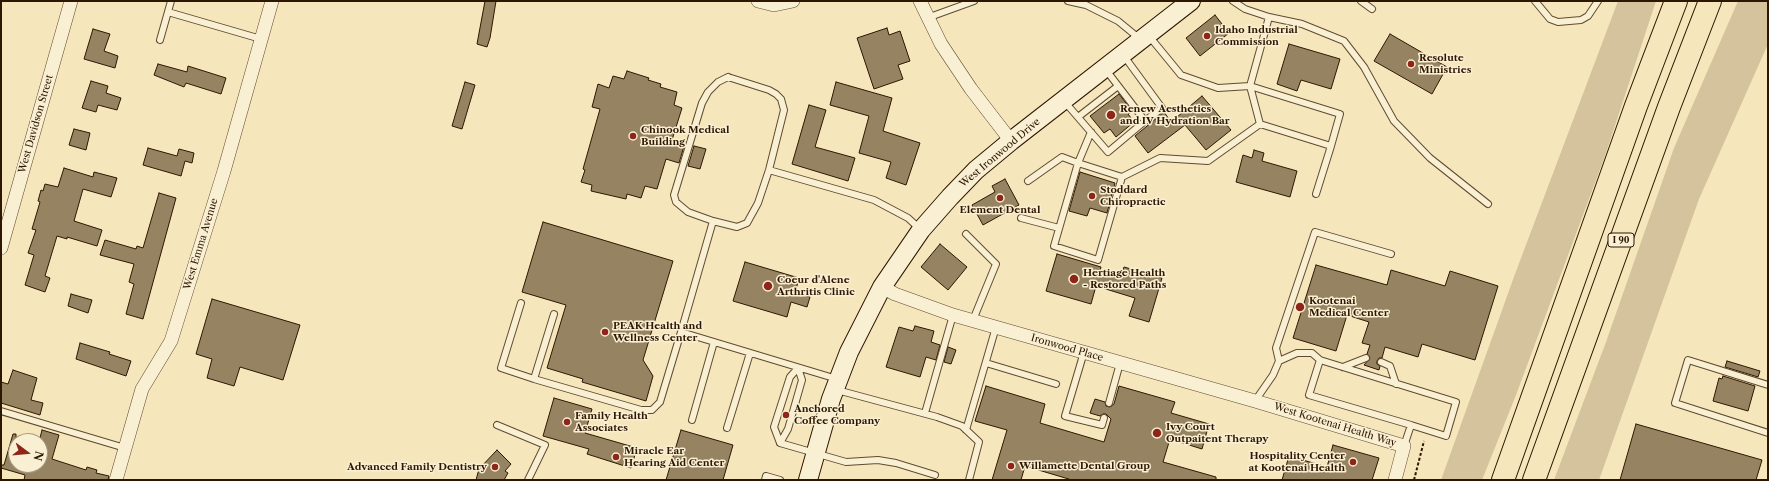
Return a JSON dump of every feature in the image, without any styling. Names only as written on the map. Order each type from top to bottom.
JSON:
[{"type":"highway","points":[[1636,106],[1666,1]]},
{"type":"highway","points":[[1503,480],[1636,106],[1676,1]]},
{"type":"highway","name":"I 90","points":[[1534,480],[1669,107],[1710,1]]},
{"type":"highway","points":[[1669,107],[1726,1]]},
{"type":"street","name":"West Davidson Street","points":[[1,248],[71,1]]},
{"type":"street","name":"West Emma Avenue","points":[[116,480],[142,389],[171,340],[222,178],[272,1]]},
{"type":"street","points":[[758,1],[774,5],[793,1]]},
{"type":"street","points":[[920,1],[941,44],[971,89],[1011,141]]},
{"type":"street","name":"West Ironwood Drive","points":[[808,480],[837,384],[849,352],[882,287],[921,230],[950,196],[976,170],[1190,1]]},
{"type":"street","name":"Ironwood Place","points":[[882,287],[895,294],[954,315],[1255,401]]},
{"type":"street","name":"West Kootenai Health Way","points":[[1255,401],[1404,446],[1395,480]]},
{"type":"lane","points":[[160,40],[172,1]]},
{"type":"lane","points":[[928,18],[974,1]]},
{"type":"lane","points":[[1068,1],[1086,6],[1118,21],[1144,37],[1181,75],[1218,88],[1250,86],[1340,114],[1316,194]]},
{"type":"lane","points":[[1233,1],[1245,9],[1302,24],[1344,40],[1364,67],[1394,121],[1430,158],[1488,204]]},
{"type":"lane","points":[[1361,1],[1372,9]]},
{"type":"lane","points":[[1535,1],[1550,19],[1558,22],[1581,20],[1588,16],[1598,1]]},
{"type":"lane","points":[[168,12],[261,39]]},
{"type":"lane","points":[[1260,124],[1250,86],[1269,16]]},
{"type":"lane","points":[[1064,100],[1108,152],[1162,108],[1123,54]]},
{"type":"lane","points":[[1105,68],[1145,121]]},
{"type":"lane","points":[[728,77],[769,90],[781,99],[784,110],[769,170],[758,203],[748,223],[737,226],[713,221],[688,212],[676,202],[674,195],[702,103],[708,92],[718,82],[728,77]]},
{"type":"lane","points":[[1078,117],[1118,86]]},
{"type":"lane","points":[[1260,124],[1330,146]]},
{"type":"lane","points":[[1028,181],[1062,157],[1122,177],[1160,158],[1208,161],[1260,124]]},
{"type":"lane","points":[[1091,132],[1078,163],[1054,246],[1098,260],[1122,177]]},
{"type":"lane","points":[[769,170],[874,200],[908,218],[921,230]]},
{"type":"lane","points":[[1021,218],[1059,228]]},
{"type":"lane","points":[[521,303],[501,368],[641,410],[652,410],[660,402],[713,221]]},
{"type":"lane","points":[[1255,401],[1273,375],[1279,361],[1276,348],[1314,232],[1391,254]]},
{"type":"lane","points":[[966,234],[996,264],[973,320]]},
{"type":"lane","points":[[534,379],[554,314]]},
{"type":"lane","points":[[925,414],[954,315]]},
{"type":"lane","points":[[966,430],[996,327]]},
{"type":"lane","points":[[681,332],[798,368],[837,384],[962,426],[979,442],[969,480]]},
{"type":"lane","points":[[692,420],[714,342]]},
{"type":"lane","points":[[1084,352],[1065,416],[1102,425],[1104,418]]},
{"type":"lane","points":[[727,428],[750,353]]},
{"type":"lane","points":[[1279,361],[1297,353],[1312,353],[1320,360],[1343,368],[1456,402],[1446,436],[1309,395],[1320,360]]},
{"type":"lane","points":[[1343,368],[1366,358]]},
{"type":"lane","points":[[1768,385],[1688,360],[1675,403],[1768,433]]},
{"type":"lane","points":[[1381,362],[1390,366],[1396,384]]},
{"type":"lane","points":[[986,363],[1056,384]]},
{"type":"lane","points":[[1109,403],[1120,363]]},
{"type":"lane","points":[[780,443],[788,429],[802,380],[798,368]]},
{"type":"lane","points":[[780,443],[774,427],[790,377],[798,368]]},
{"type":"lane","points":[[1,412],[125,448]]},
{"type":"lane","points":[[1404,446],[1411,425]]},
{"type":"lane","points":[[497,426],[545,445],[528,480]]},
{"type":"lane","points":[[780,443],[846,462],[878,460],[935,475]]},
{"type":"lane","points":[[765,480],[766,476],[780,480]]},
{"type":"path","points":[[1414,480],[1424,441]]},
{"type":"shaded area","points":[[1618,1],[1656,1],[1605,156],[1516,395],[1482,480],[1441,480],[1515,274]]},
{"type":"shaded area","points":[[1738,1],[1768,1],[1768,44],[1699,199],[1599,480],[1554,480],[1606,342],[1674,148]]},
{"type":"building","points":[[485,1],[496,1],[490,38],[487,47],[477,44]]},
{"type":"building","name":"Idaho Industrial Commission","points":[[1215,15],[1229,33],[1200,56],[1186,38]]},
{"type":"building","points":[[887,28],[889,35],[900,31],[910,61],[898,65],[903,79],[874,89],[857,38]]},
{"type":"building","points":[[93,29],[110,34],[104,51],[118,56],[115,68],[84,59]]},
{"type":"building","name":"Resolute Ministries","points":[[1390,34],[1447,67],[1432,94],[1374,61]]},
{"type":"building","points":[[1289,44],[1340,59],[1331,89],[1301,80],[1297,91],[1277,84]]},
{"type":"building","points":[[158,64],[187,72],[188,66],[226,78],[221,94],[186,83],[184,87],[154,75]]},
{"type":"building","name":"Chinook Medical Building","points":[[627,71],[649,78],[648,80],[661,84],[660,87],[677,92],[674,105],[682,108],[672,140],[685,143],[679,163],[666,159],[657,189],[645,186],[641,198],[627,194],[626,199],[591,191],[592,185],[581,182],[585,170],[583,169],[600,109],[592,107],[598,84],[609,88],[613,76],[624,79]]},
{"type":"building","points":[[91,81],[108,86],[106,93],[121,98],[117,110],[98,105],[96,112],[82,108]]},
{"type":"building","points":[[465,82],[475,85],[462,129],[452,126]]},
{"type":"building","points":[[836,82],[892,98],[883,131],[920,143],[906,185],[886,178],[891,162],[859,153],[869,116],[830,105]]},
{"type":"building","name":"Renew Aesthetics and IV Hydration Bar","points":[[1119,94],[1132,111],[1128,114],[1134,122],[1116,137],[1110,129],[1104,133],[1090,116]]},
{"type":"building","points":[[1202,96],[1231,130],[1206,150],[1185,125],[1148,153],[1135,136],[1164,112],[1171,122]]},
{"type":"building","points":[[809,105],[826,110],[815,147],[855,158],[848,181],[792,164]]},
{"type":"building","points":[[74,129],[90,133],[86,150],[69,145]]},
{"type":"building","points":[[694,146],[706,149],[700,169],[688,166]]},
{"type":"building","points":[[148,148],[177,156],[179,149],[194,153],[192,163],[185,161],[181,176],[143,165]]},
{"type":"building","points":[[1254,150],[1264,153],[1262,161],[1297,171],[1290,197],[1236,182],[1243,155],[1252,158]]},
{"type":"building","points":[[64,168],[93,177],[94,172],[117,178],[111,197],[83,189],[74,221],[102,230],[97,246],[67,237],[67,239],[57,236],[45,276],[50,278],[45,292],[25,285],[34,255],[28,253],[36,230],[32,229],[40,202],[38,201],[41,190],[43,191],[45,184],[58,187]]},
{"type":"building","name":"Stoddard Chiropractic","points":[[1080,172],[1115,183],[1107,213],[1090,208],[1087,216],[1069,211]]},
{"type":"building","name":"Element Dental","points":[[1005,179],[1019,205],[983,225],[972,205],[995,192],[992,186]]},
{"type":"building","points":[[159,193],[176,198],[143,319],[126,314],[134,284],[129,282],[134,264],[100,255],[105,240],[136,249],[137,246],[143,248]]},
{"type":"building","name":"PEAK Health and Wellness Center","points":[[543,222],[673,261],[643,360],[653,376],[646,401],[582,382],[583,379],[547,368],[566,305],[522,292]]},
{"type":"building","points":[[940,244],[967,267],[948,290],[921,267]]},
{"type":"building","points":[[1057,254],[1101,267],[1100,271],[1121,277],[1124,267],[1162,278],[1149,322],[1129,316],[1135,298],[1096,286],[1091,304],[1046,291]]},
{"type":"building","name":"Coeur d'Alene Arthritis Clinic","points":[[745,262],[799,278],[795,293],[810,297],[807,307],[791,302],[787,317],[733,301]]},
{"type":"building","points":[[1316,265],[1387,285],[1391,270],[1445,286],[1450,271],[1498,286],[1475,360],[1422,344],[1418,357],[1385,347],[1382,358],[1379,358],[1377,361],[1377,364],[1380,366],[1379,370],[1364,365],[1370,358],[1367,354],[1370,345],[1362,343],[1369,322],[1347,315],[1336,351],[1293,338]]},
{"type":"building","points":[[71,294],[92,300],[88,313],[68,306]]},
{"type":"building","points":[[212,299],[300,325],[283,380],[240,367],[234,386],[207,378],[212,359],[196,354]]},
{"type":"building","points":[[915,326],[934,331],[931,342],[940,345],[936,360],[926,357],[920,377],[886,367],[899,327],[913,331]]},
{"type":"building","points":[[80,343],[110,352],[109,354],[131,361],[126,376],[76,359]]},
{"type":"building","points":[[948,347],[956,350],[951,364],[944,362]]},
{"type":"building","points":[[1727,361],[1760,371],[1758,377],[1725,367]]},
{"type":"building","points":[[13,370],[37,378],[31,400],[43,403],[40,415],[1,403],[1,382],[8,384]]},
{"type":"building","points":[[1723,376],[1755,386],[1748,411],[1713,401],[1719,378],[1722,379]]},
{"type":"building","name":"Ivy Court Outpaitent Therapy","points":[[986,386],[1045,404],[1040,423],[1104,442],[1111,419],[1106,414],[1100,416],[1090,413],[1095,399],[1105,402],[1106,406],[1110,407],[1114,404],[1119,386],[1175,402],[1171,413],[1209,424],[1202,449],[1170,439],[1163,462],[1216,477],[1216,480],[1072,480],[1025,466],[1021,480],[992,480],[1007,430],[975,421]]},
{"type":"building","points":[[554,398],[592,409],[585,433],[637,448],[631,468],[587,454],[589,449],[543,436]]},
{"type":"building","points":[[1636,424],[1762,460],[1756,480],[1620,480]]},
{"type":"building","points":[[42,430],[59,435],[52,459],[86,470],[87,467],[97,470],[96,473],[109,476],[108,480],[24,480],[25,475],[18,473],[48,473],[48,433],[41,433]]},
{"type":"building","points":[[681,430],[733,445],[723,480],[666,480]]},
{"type":"building","name":"Hospitality Center at Kootenai Health","points":[[1333,445],[1379,458],[1372,480],[1282,480],[1289,456],[1327,467]]},
{"type":"building","name":"Advanced Family Dentistry","points":[[497,450],[511,464],[505,471],[508,473],[504,480],[476,480],[479,469]]},
{"type":"building","points":[[8,451],[8,470],[1,468],[1,465],[4,465]]},
{"type":"place","name":"Idaho Industrial Commission","points":[[1207,36]]},
{"type":"place","name":"Resolute Ministries","points":[[1411,64]]},
{"type":"place","name":"Renew Aesthetics and IV Hydration Bar","points":[[1111,115]]},
{"type":"place","name":"Chinook Medical Building","points":[[633,136]]},
{"type":"place","name":"Stoddard Chiropractic","points":[[1092,196]]},
{"type":"place","name":"Element Dental","points":[[1000,198]]},
{"type":"place","name":"Hertiage Health - Restored Paths","points":[[1074,279]]},
{"type":"place","name":"Coeur d'Alene Arthritis Clinic","points":[[768,286]]},
{"type":"place","name":"Kootenai Medical Center","points":[[1300,307]]},
{"type":"place","name":"PEAK Health and Wellness Center","points":[[605,332]]},
{"type":"place","name":"Anchored Coffee Company","points":[[786,415]]},
{"type":"place","name":"Family Health Associates","points":[[567,422]]},
{"type":"place","name":"Ivy Court Outpaitent Therapy","points":[[1157,433]]},
{"type":"place","name":"Miracle Ear Hearing Aid Center","points":[[616,457]]},
{"type":"place","name":"Hospitality Center at Kootenai Health","points":[[1353,462]]},
{"type":"place","name":"Willamette Dental Group","points":[[1011,466]]},
{"type":"place","name":"Advanced Family Dentistry","points":[[495,467]]}]
